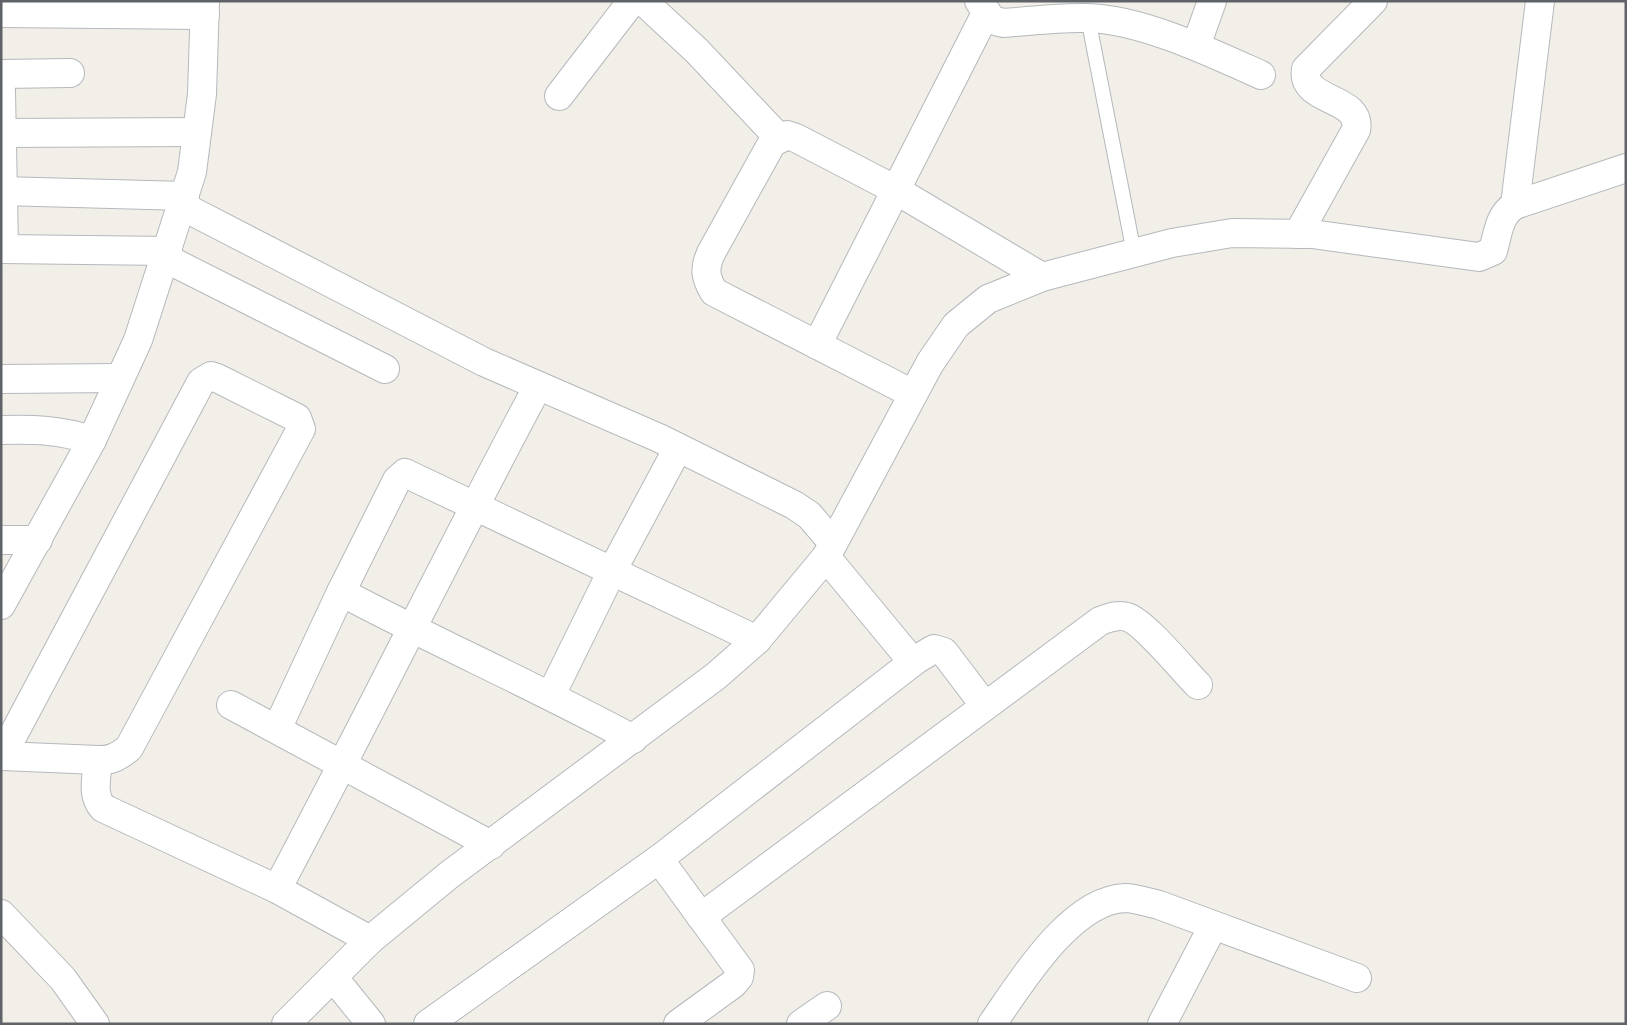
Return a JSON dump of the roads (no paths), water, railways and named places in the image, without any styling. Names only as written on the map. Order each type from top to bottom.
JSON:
[{"type":"street","points":[[559,96],[632,1]]},
{"type":"street","points":[[643,1],[697,51],[779,138]]},
{"type":"street","points":[[1196,46],[1212,1]]},
{"type":"street","points":[[1298,234],[1356,130],[1358,121],[1353,113],[1308,86],[1305,78],[1306,69],[1373,1]]},
{"type":"street","points":[[1515,205],[1540,1]]},
{"type":"street","points":[[817,345],[982,7],[992,20],[1004,23],[1086,10],[1196,46],[1261,75]]},
{"type":"street","points":[[1,13],[205,8],[202,94],[192,172],[138,340],[92,440],[3,600]]},
{"type":"street","points":[[1,74],[70,73]]},
{"type":"street","points":[[1,91],[3,249],[166,255],[385,369]]},
{"type":"street","points":[[2,133],[197,132]]},
{"type":"street","points":[[913,394],[714,292],[707,280],[705,266],[711,253],[772,143],[779,138],[787,136],[796,138],[894,189],[1042,277]]},
{"type":"street","points":[[286,1024],[370,940],[449,876],[716,676],[757,640],[830,550],[930,363],[956,325],[988,299],[1042,277],[1134,252],[1172,243],[1232,233],[1312,234],[1479,258],[1493,251],[1502,218],[1506,211],[1515,205],[1626,168]]},
{"type":"street","points":[[3,191],[183,201],[344,292],[484,362],[678,448],[794,505],[809,515],[830,550],[906,655],[917,659]]},
{"type":"street","points":[[211,376],[217,378],[297,418],[301,429],[129,748],[119,756],[106,761],[2,756],[201,382],[211,376]]},
{"type":"street","points":[[1,379],[120,378]]},
{"type":"street","points":[[276,888],[344,764],[473,506],[538,386]]},
{"type":"street","points":[[1,430],[47,429],[66,432],[92,440]]},
{"type":"street","points":[[551,695],[612,570],[678,448]]},
{"type":"street","points":[[277,729],[341,592],[397,480],[405,473],[757,640]]},
{"type":"street","points":[[1,540],[38,540]]},
{"type":"street","points":[[341,592],[412,629],[551,695],[633,739]]},
{"type":"street","points":[[701,917],[1100,621],[1115,616],[1128,617],[1140,625],[1198,685]]},
{"type":"street","points":[[428,1024],[659,859],[917,659],[934,650],[944,652],[985,706]]},
{"type":"street","points":[[231,705],[491,844]]},
{"type":"street","points":[[98,760],[96,792],[98,802],[103,808],[276,888],[370,940]]},
{"type":"street","points":[[659,859],[740,970],[739,977],[678,1024]]},
{"type":"street","points":[[992,1024],[1040,957],[1064,929],[1097,906],[1125,898],[1159,905],[1357,978]]},
{"type":"street","points":[[1,914],[64,979],[95,1024]]},
{"type":"street","points":[[1162,1024],[1213,926]]},
{"type":"street","points":[[333,977],[371,1024]]},
{"type":"street","points":[[801,1024],[828,1006]]},
{"type":"lane","points":[[1086,10],[1134,252]]}]
